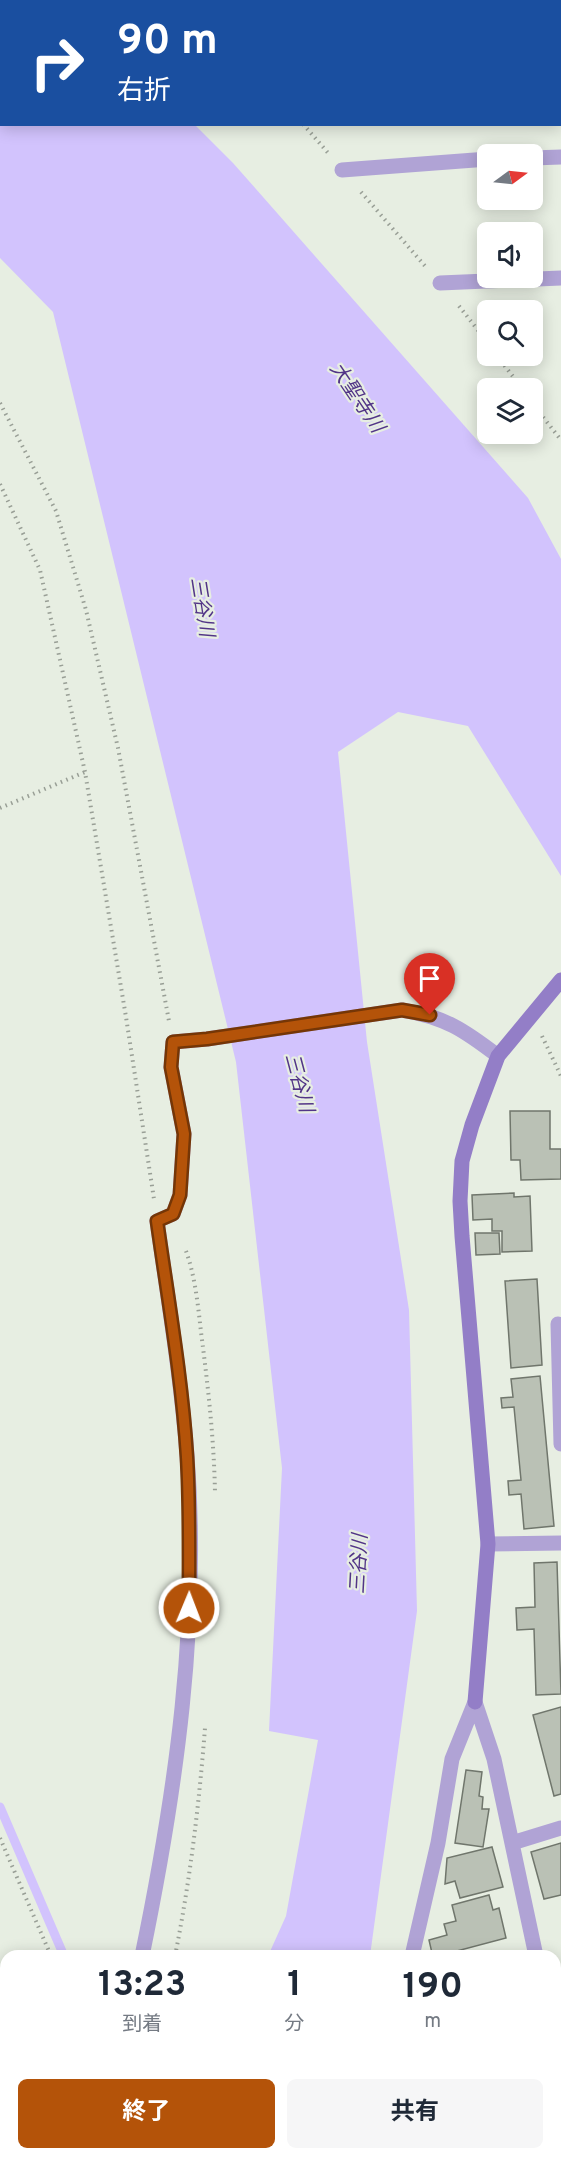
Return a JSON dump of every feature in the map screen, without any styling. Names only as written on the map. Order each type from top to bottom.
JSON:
[{"type":"street","points":[[543,158],[561,157]]},
{"type":"street","points":[[342,170],[477,160]]},
{"type":"street","points":[[440,283],[561,278]]},
{"type":"street","points":[[413,1950],[438,1843],[452,1759],[474,1701],[488,1544],[460,1201],[462,1161],[472,1125],[498,1056],[561,980]]},
{"type":"street","points":[[143,1950],[173,1792],[184,1707],[189,1630],[190,1544],[187,1456],[157,1221],[173,1214],[180,1195],[184,1134],[171,1067],[173,1042],[402,1010],[430,1015],[453,1025],[498,1056]]},
{"type":"street","points":[[558,1324],[561,1444]]},
{"type":"street","points":[[488,1544],[561,1543]]},
{"type":"street","points":[[474,1701],[494,1759],[535,1950]]},
{"type":"street","points":[[512,1843],[561,1828]]},
{"type":"path","points":[[305,126],[477,329]]},
{"type":"path","points":[[505,366],[514,378]]},
{"type":"path","points":[[0,403],[56,512],[86,610],[118,748],[173,1042]]},
{"type":"path","points":[[543,417],[561,440]]},
{"type":"path","points":[[0,484],[40,570],[85,772],[157,1221]]},
{"type":"path","points":[[0,808],[85,772]]},
{"type":"path","points":[[535,1012],[561,1076]]},
{"type":"path","points":[[0,1838],[48,1950]]},
{"type":"water","points":[[0,126],[196,126],[233,163],[477,440],[477,444],[480,444],[528,498],[561,559],[561,876],[468,726],[398,712],[338,752],[367,1042],[409,1310],[417,1611],[371,1950],[271,1950],[286,1916],[318,1740],[269,1731],[282,1468],[236,1062],[53,312],[0,258]]},
{"type":"building","points":[[510,1111],[550,1111],[550,1149],[561,1149],[561,1179],[521,1180],[520,1160],[511,1160]]},
{"type":"building","points":[[514,1193],[514,1197],[530,1196],[532,1251],[502,1252],[502,1231],[492,1231],[492,1219],[473,1220],[472,1195]]},
{"type":"building","points":[[475,1233],[499,1233],[500,1254],[476,1255]]},
{"type":"building","points":[[537,1279],[542,1365],[511,1368],[505,1281]]},
{"type":"building","points":[[540,1376],[554,1526],[524,1529],[521,1494],[509,1495],[508,1481],[521,1480],[514,1407],[502,1408],[501,1398],[513,1397],[511,1379]]},
{"type":"building","points":[[557,1562],[561,1694],[536,1695],[534,1629],[517,1630],[516,1608],[535,1607],[534,1563]]},
{"type":"building","points":[[561,1707],[561,1794],[554,1796],[533,1715]]},
{"type":"building","points":[[466,1770],[482,1772],[479,1796],[483,1797],[482,1809],[489,1809],[483,1847],[455,1843]]},
{"type":"building","points":[[561,1843],[561,1895],[544,1899],[531,1852]]},
{"type":"building","points":[[492,1847],[503,1887],[460,1898],[455,1881],[445,1884],[447,1858]]},
{"type":"building","points":[[489,1895],[493,1910],[499,1908],[506,1938],[461,1950],[431,1950],[429,1940],[447,1935],[444,1924],[456,1921],[452,1905]]},
{"type":"waterway","points":[[0,1807],[61,1950]]},
{"type":"route","points":[[189,1608],[190,1544],[187,1456],[157,1221],[173,1214],[180,1195],[184,1134],[171,1067],[173,1042],[402,1010],[430,1015]]},
{"type":"water label","name":"大聖寺川","points":[[356,398]]},
{"type":"water label","name":"三谷川","points":[[201,607]]},
{"type":"water label","name":"三谷川","points":[[298,1083]]},
{"type":"water label","name":"三谷川","points":[[360,1564]]}]
